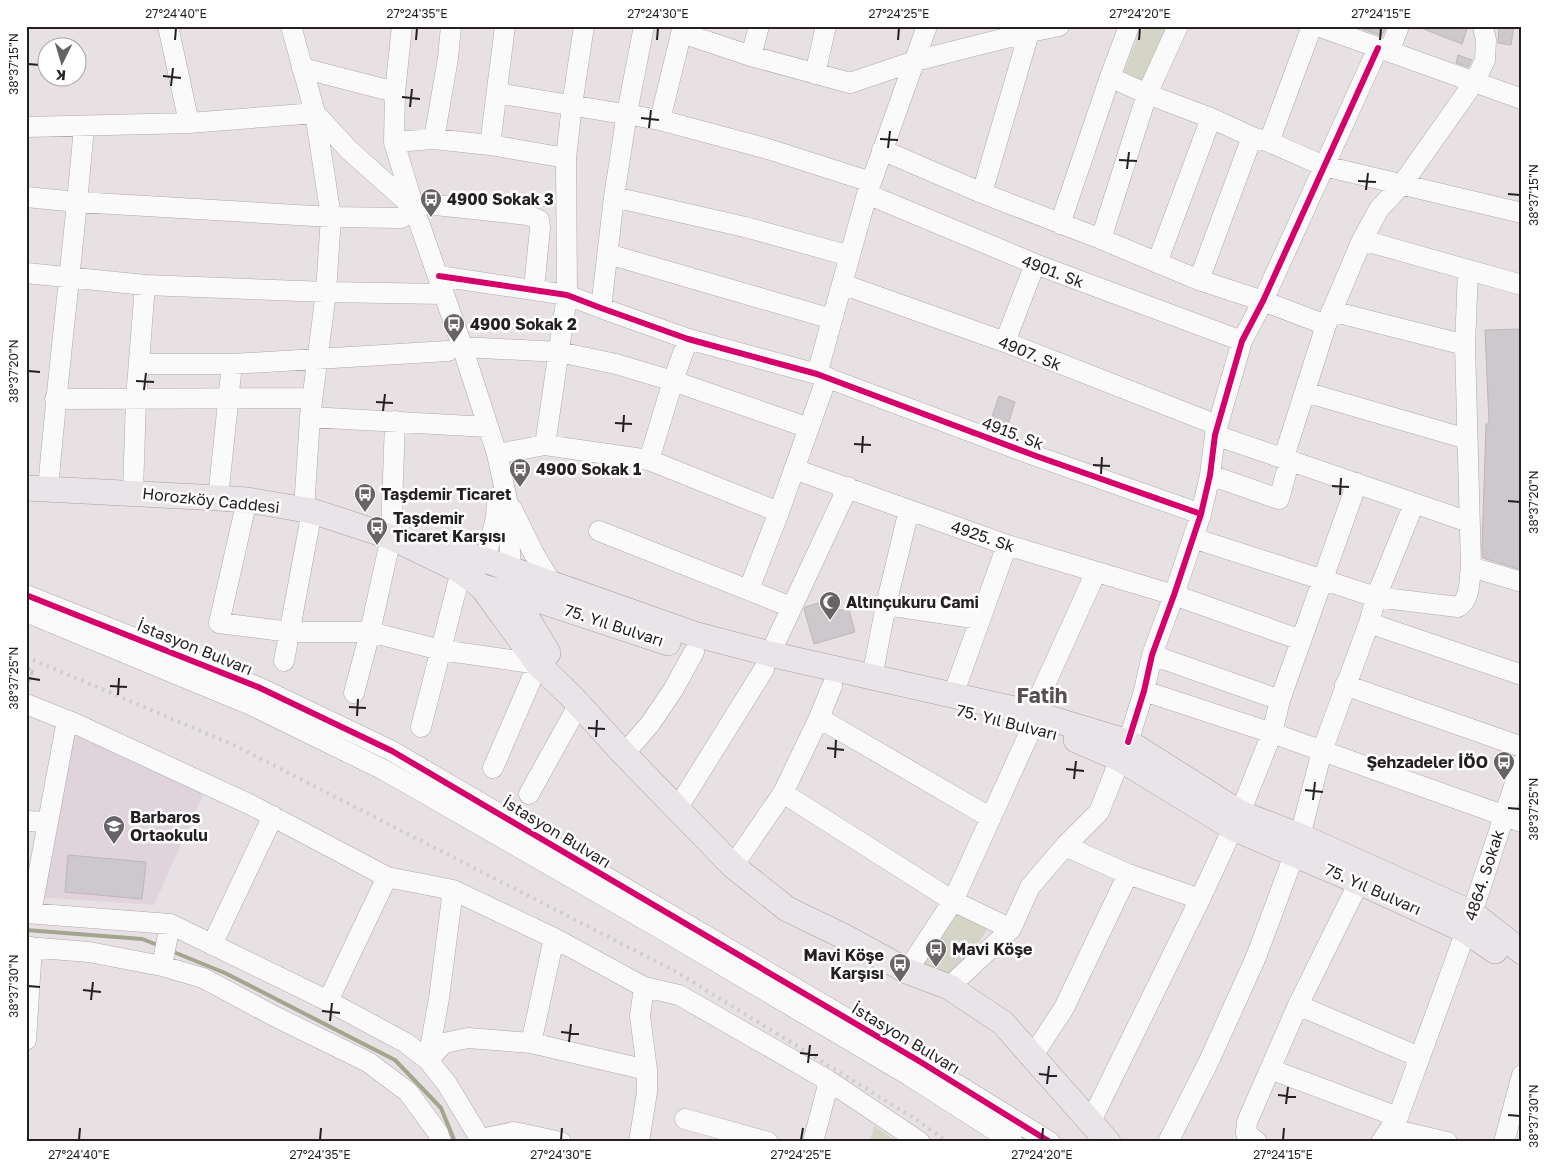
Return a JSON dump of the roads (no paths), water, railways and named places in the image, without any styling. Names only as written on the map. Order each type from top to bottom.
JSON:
[{"type":"main road","name":"Horozköy Caddesi","points":[[37,489],[133,492],[246,500],[308,511],[391,537]]},
{"type":"main road","points":[[391,537],[408,538],[485,560],[511,580],[575,700]]},
{"type":"main road","points":[[391,537],[461,571],[482,587],[538,664],[575,700],[624,754],[733,866],[787,908],[907,971],[949,988],[1003,1023],[1108,1142]]},
{"type":"main road","points":[[482,587],[480,571],[485,560]]},
{"type":"main road","points":[[482,587],[494,590],[511,580],[552,584],[767,662]]},
{"type":"main road","name":"75. Yıl Bulvarı","points":[[511,580],[694,652],[872,677],[953,695],[1032,719],[1065,736],[1124,750],[1236,820],[1297,845],[1469,922],[1522,952]]},
{"type":"main road","name":"75. Yıl Bulvarı","points":[[767,662],[832,686],[936,705],[1032,719]]},
{"type":"main road","name":"75. Yıl Bulvarı","points":[[1297,845],[1359,882],[1469,922],[1522,969]]},
{"type":"street","points":[[168,26],[189,124]]},
{"type":"street","points":[[284,661],[308,511],[311,407],[326,292],[332,217],[315,113],[291,26]]},
{"type":"street","points":[[402,26],[395,92],[394,142],[414,208],[442,285],[455,349],[488,427],[498,461],[507,500],[511,580]]},
{"type":"street","points":[[434,138],[448,58],[451,26]]},
{"type":"street","points":[[490,145],[505,26]]},
{"type":"street","points":[[545,445],[567,294],[566,158],[584,26]]},
{"type":"street","points":[[600,308],[627,113],[644,26]]},
{"type":"street","points":[[751,56],[759,26]]},
{"type":"street","points":[[815,74],[826,26]]},
{"type":"street","points":[[748,589],[809,428],[822,375],[832,319],[869,188],[926,26]]},
{"type":"street","points":[[660,120],[682,30],[751,56],[850,83],[915,61],[1031,29],[1059,26]]},
{"type":"street","points":[[1060,224],[1129,26]]},
{"type":"street","points":[[1101,239],[1147,94],[1178,26]]},
{"type":"street","points":[[1200,280],[1260,140],[1312,26]]},
{"type":"street","points":[[1318,26],[1522,99]]},
{"type":"street","points":[[949,988],[1011,929],[1030,887],[1065,846],[1099,812],[1124,750],[1144,691],[1152,655],[1201,514],[1210,475],[1216,430],[1242,341],[1263,301],[1324,166],[1384,50],[1399,26]]},
{"type":"street","points":[[1210,475],[1279,499],[1287,458],[1328,318],[1362,240],[1379,209],[1403,184],[1475,81],[1485,60],[1486,40],[1483,26]]},
{"type":"street","points":[[982,193],[1031,29]]},
{"type":"street","points":[[302,68],[395,92]]},
{"type":"street","points":[[1110,77],[1324,166],[1522,213]]},
{"type":"street","name":"4901. Sk","points":[[497,93],[627,113],[768,149],[869,188],[1034,264],[1242,341]]},
{"type":"street","points":[[26,128],[189,124],[315,113]]},
{"type":"street","points":[[315,113],[350,150],[414,208]]},
{"type":"street","points":[[1157,263],[1211,118]]},
{"type":"street","points":[[37,489],[55,399],[78,202],[84,126]]},
{"type":"street","points":[[394,142],[434,138],[566,158]]},
{"type":"street","points":[[882,150],[982,193],[1200,280],[1263,301],[1328,318],[1464,345]]},
{"type":"street","points":[[614,197],[745,227],[850,256]]},
{"type":"street","points":[[26,198],[332,217],[401,218],[414,208],[426,204],[528,215],[539,220],[540,228],[534,289]]},
{"type":"street","points":[[1362,240],[1522,285]]},
{"type":"street","points":[[608,254],[832,319]]},
{"type":"street","points":[[1005,342],[1034,264]]},
{"type":"street","points":[[1193,538],[1376,597],[1458,607],[1463,604],[1468,596],[1471,567],[1468,522],[1464,345],[1468,270]]},
{"type":"street","name":"4915. Sk","points":[[26,273],[145,285],[326,292],[442,285],[534,289],[567,294],[600,308],[688,338],[822,375],[1036,456],[1201,514]]},
{"type":"street","name":"4907. Sk","points":[[842,284],[1005,342],[1287,458],[1468,522]]},
{"type":"street","points":[[133,492],[136,400],[145,285]]},
{"type":"street","points":[[650,460],[673,381],[688,338]]},
{"type":"street","points":[[139,364],[232,364],[455,349],[559,352],[616,364],[673,381],[809,428]]},
{"type":"street","points":[[218,498],[232,364]]},
{"type":"street","points":[[1305,392],[1467,439]]},
{"type":"street","points":[[55,399],[136,400],[229,397],[311,407],[395,421],[488,427]]},
{"type":"street","points":[[354,693],[391,537],[395,421]]},
{"type":"street","points":[[498,461],[545,445],[650,460],[778,512]]},
{"type":"street","points":[[485,560],[496,518],[498,461]]},
{"type":"street","name":"4925. Sk","points":[[794,469],[1007,545],[1174,596],[1301,640]]},
{"type":"street","points":[[1090,1122],[1200,899],[1236,820],[1272,733],[1280,700],[1357,483]]},
{"type":"street","points":[[677,809],[767,662],[848,487]]},
{"type":"street","points":[[246,500],[219,623],[290,632],[370,632],[441,650],[538,664],[493,768]]},
{"type":"street","points":[[507,500],[533,552],[552,584]]},
{"type":"street","points":[[1168,1142],[1209,1061],[1256,957],[1297,845],[1322,750],[1369,623],[1376,597],[1414,504]]},
{"type":"street","points":[[872,677],[886,605],[909,510]]},
{"type":"street","points":[[599,531],[791,607]]},
{"type":"street","points":[[953,695],[1007,545]]},
{"type":"street","points":[[1471,567],[1522,582]]},
{"type":"street","points":[[421,727],[461,571]]},
{"type":"street","points":[[907,971],[953,901],[991,818],[1096,572]]},
{"type":"street","name":"İstasyon Bulvarı","points":[[26,595],[258,687],[392,751],[919,1061],[1050,1142]]},
{"type":"street","points":[[886,605],[980,619]]},
{"type":"street","name":"İstasyon Bulvarı","points":[[26,612],[251,705],[384,770],[673,936],[910,1076],[1013,1142]]},
{"type":"street","points":[[1369,623],[1522,675]]},
{"type":"street","points":[[624,754],[650,724],[673,690],[694,652]]},
{"type":"street","points":[[1152,655],[1280,700]]},
{"type":"street","points":[[1345,685],[1522,748]]},
{"type":"street","points":[[733,866],[783,793],[819,718],[832,686]]},
{"type":"street","points":[[1144,691],[1322,750],[1512,819]]},
{"type":"street","points":[[529,794],[575,700]]},
{"type":"street","points":[[26,704],[66,720],[254,806],[387,877],[453,890],[554,938],[644,987],[679,995],[829,1081],[920,1142]]},
{"type":"street","points":[[819,718],[991,818]]},
{"type":"street","points":[[66,720],[48,822],[29,913],[170,924],[406,1043],[428,1060],[447,1084],[482,1140],[514,1132],[561,1142]]},
{"type":"street","name":"4864. Sokak","points":[[1396,1132],[1419,1057],[1469,922],[1512,819],[1522,762]]},
{"type":"street","points":[[783,793],[953,901],[1011,929]]},
{"type":"street","points":[[212,945],[273,816]]},
{"type":"street","points":[[26,821],[48,822]]},
{"type":"street","points":[[1065,846],[1128,874],[1200,899]]},
{"type":"street","points":[[1032,1057],[1064,1008],[1128,874]]},
{"type":"street","points":[[328,1002],[387,877]]},
{"type":"street","points":[[1257,1142],[1246,1133],[1247,1122],[1298,1005],[1359,882]]},
{"type":"street","points":[[428,1060],[439,998],[453,890]]},
{"type":"street","points":[[162,966],[170,924]]},
{"type":"street","points":[[531,1043],[554,938]]},
{"type":"street","points":[[26,1040],[29,947],[89,952],[162,966],[203,978],[276,1017],[368,1062],[408,1092],[438,1133],[441,1142]]},
{"type":"street","points":[[639,1142],[647,1092],[647,1070],[640,1016],[644,987]]},
{"type":"street","points":[[1298,1005],[1419,1057]]},
{"type":"street","points":[[428,1060],[444,1043],[468,1038],[531,1043],[647,1070]]},
{"type":"street","points":[[1270,1069],[1396,1132],[1447,1142]]},
{"type":"street","points":[[1504,1142],[1522,1076]]},
{"type":"street","points":[[814,1142],[829,1081]]},
{"type":"street","points":[[685,1118],[768,1142]]},
{"type":"waterway","points":[[26,930],[142,939],[155,944]]},
{"type":"waterway","points":[[176,953],[225,973],[395,1060],[441,1108],[455,1142]]},
{"type":"railway","points":[[26,657],[236,746],[675,971],[917,1120],[948,1142]]},
{"type":"place","name":"4900 Sokak 3","points":[[431,218]]},
{"type":"place","name":"4900 Sokak 2","points":[[454,343]]},
{"type":"place","name":"4900 Sokak 1","points":[[520,488]]},
{"type":"place","name":"Taşdemir Ticaret","points":[[365,513]]},
{"type":"place","name":"Taşdemir Ticaret Karşısı","points":[[377,546]]},
{"type":"place","name":"Altınçukuru Cami","points":[[830,621]]},
{"type":"place","name":"Şehzadeler İÖO","points":[[1504,781]]},
{"type":"place","name":"Barbaros Ortaokulu","points":[[114,845]]},
{"type":"place","name":"Mavi Köşe","points":[[936,968]]},
{"type":"place","name":"Mavi Köşe Karşısı","points":[[900,983]]},
{"type":"district","name":"Fatih","points":[[1042,696]]}]
